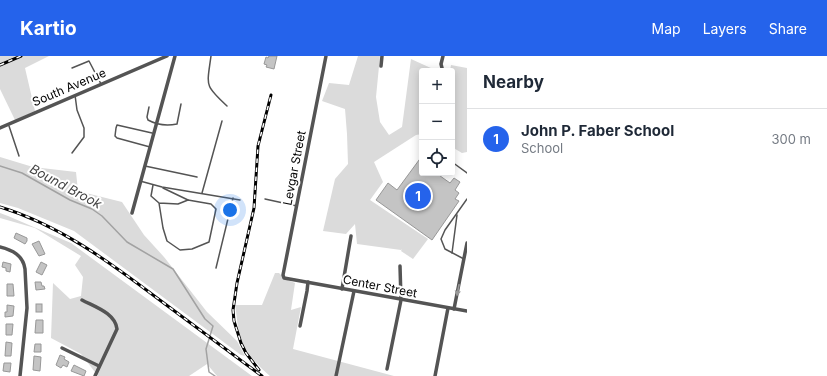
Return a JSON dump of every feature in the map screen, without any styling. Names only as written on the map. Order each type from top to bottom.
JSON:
[{"type":"street","name":"South Avenue","points":[[0,128],[167,56]]},
{"type":"street","points":[[132,213],[175,56]]},
{"type":"street","name":"Levgar Street","points":[[289,279],[284,278],[283,275],[326,56]]},
{"type":"street","points":[[381,66],[382,56]]},
{"type":"street","points":[[442,68],[443,56]]},
{"type":"street","points":[[342,289],[351,236]]},
{"type":"street","points":[[454,309],[467,243]]},
{"type":"street","points":[[0,247],[17,254],[24,263],[25,268],[27,308],[20,376]]},
{"type":"street","points":[[387,369],[401,300],[400,266]]},
{"type":"street","name":"Center Street","points":[[289,279],[467,311]]},
{"type":"street","points":[[300,326],[308,282]]},
{"type":"street","points":[[336,376],[354,291]]},
{"type":"street","points":[[82,300],[107,313],[116,322],[117,329],[95,376]]},
{"type":"street","points":[[435,376],[448,308]]},
{"type":"street","points":[[62,348],[99,366]]},
{"type":"lane","points":[[211,56],[208,84],[213,93],[227,106]]},
{"type":"lane","points":[[72,68],[89,61],[101,84]]},
{"type":"lane","points":[[72,153],[84,137],[84,128],[77,110],[75,95]]},
{"type":"lane","points":[[149,107],[147,117],[148,120],[169,126],[177,124],[180,104]]},
{"type":"lane","points":[[202,193],[222,121]]},
{"type":"lane","points":[[8,124],[19,156]]},
{"type":"lane","points":[[150,147],[117,138],[115,136],[116,128],[118,125],[154,133]]},
{"type":"lane","points":[[455,164],[467,173]]},
{"type":"lane","points":[[145,166],[197,177]]},
{"type":"lane","points":[[140,181],[162,187],[240,200]]},
{"type":"lane","points":[[153,185],[151,196],[159,203],[178,204],[188,200]]},
{"type":"lane","points":[[159,203],[163,228],[167,241],[180,250],[192,248],[209,242],[216,209],[211,204],[188,200],[162,187]]},
{"type":"lane","points":[[216,268],[233,198]]},
{"type":"lane","points":[[265,199],[297,206]]},
{"type":"lane","points":[[464,259],[445,249],[441,239],[444,230],[467,199]]},
{"type":"lane","points":[[452,253],[457,213]]},
{"type":"shaded area","points":[[0,56],[49,56],[25,68],[35,111],[15,120],[0,89]]},
{"type":"shaded area","points":[[358,56],[380,56],[376,97],[380,122],[389,135],[402,127],[411,59],[431,68],[419,68],[419,134],[374,162],[383,182],[370,200],[428,239],[413,259],[401,251],[402,249],[357,244],[355,224],[346,234],[323,231],[335,179],[348,164],[345,109],[322,101],[329,83],[349,85]]},
{"type":"shaded area","points":[[451,65],[467,68],[467,152],[462,153],[455,149],[455,68],[450,68]]},
{"type":"shaded area","points":[[0,157],[33,167],[76,172],[78,191],[122,202],[144,235],[164,257],[207,312],[237,341],[245,356],[241,355],[74,231],[18,208],[0,203]]},
{"type":"shaded area","points":[[0,213],[71,243],[252,376],[217,376],[207,364],[189,376],[98,376],[81,354],[51,338],[53,283],[70,299],[81,296],[83,277],[75,265],[81,256],[35,228],[0,218]]},
{"type":"shaded area","points":[[275,273],[279,273],[285,279],[295,283],[291,310],[301,307],[293,349],[394,376],[270,376],[252,358],[242,342],[238,328],[235,305],[262,305]]},
{"type":"building","points":[[269,56],[277,56],[274,69],[266,67],[267,65],[264,64],[266,57],[268,58]]},
{"type":"building","points":[[419,160],[419,176],[440,176],[450,183],[454,178],[460,182],[455,190],[459,193],[455,199],[459,201],[432,240],[376,200],[388,183],[397,190]]},
{"type":"building","points":[[16,233],[27,238],[25,244],[14,238]]},
{"type":"building","points":[[39,241],[45,254],[39,256],[32,244]]},
{"type":"building","points":[[3,262],[11,264],[10,272],[6,271],[6,268],[2,267]]},
{"type":"building","points":[[41,262],[47,265],[42,275],[36,272]]},
{"type":"building","points":[[35,282],[41,282],[45,289],[36,290]]},
{"type":"building","points":[[7,284],[13,284],[14,296],[7,296]]},
{"type":"building","points":[[36,304],[42,304],[42,312],[36,312]]},
{"type":"building","points":[[7,305],[14,306],[13,316],[5,317]]},
{"type":"building","points":[[36,320],[43,320],[43,333],[35,333]]},
{"type":"building","points":[[6,324],[13,324],[12,335],[6,335]]},
{"type":"building","points":[[6,342],[12,343],[11,356],[5,356]]},
{"type":"building","points":[[35,344],[41,344],[41,352],[34,352]]},
{"type":"building","points":[[60,355],[65,357],[64,359],[69,362],[67,367],[63,365],[61,368],[56,365]]},
{"type":"building","points":[[34,356],[41,357],[40,371],[33,370]]},
{"type":"building","points":[[4,363],[11,363],[10,372],[3,371]]},
{"type":"building","points":[[74,365],[86,371],[84,376],[71,371]]},
{"type":"waterway","name":"Bound Brook","points":[[0,166],[22,173],[70,200],[92,209],[102,216],[127,242],[173,269],[205,319],[213,326],[206,349],[209,372],[215,376]]},
{"type":"railway","points":[[0,65],[21,56]]},
{"type":"railway","points":[[259,370],[246,353],[241,343],[234,321],[233,310],[237,283],[254,208],[258,146],[271,95]]},
{"type":"railway","points":[[0,207],[43,224],[82,245],[139,284],[262,376]]},
{"type":"place","name":"John P. Faber School","points":[[418,196]]}]
